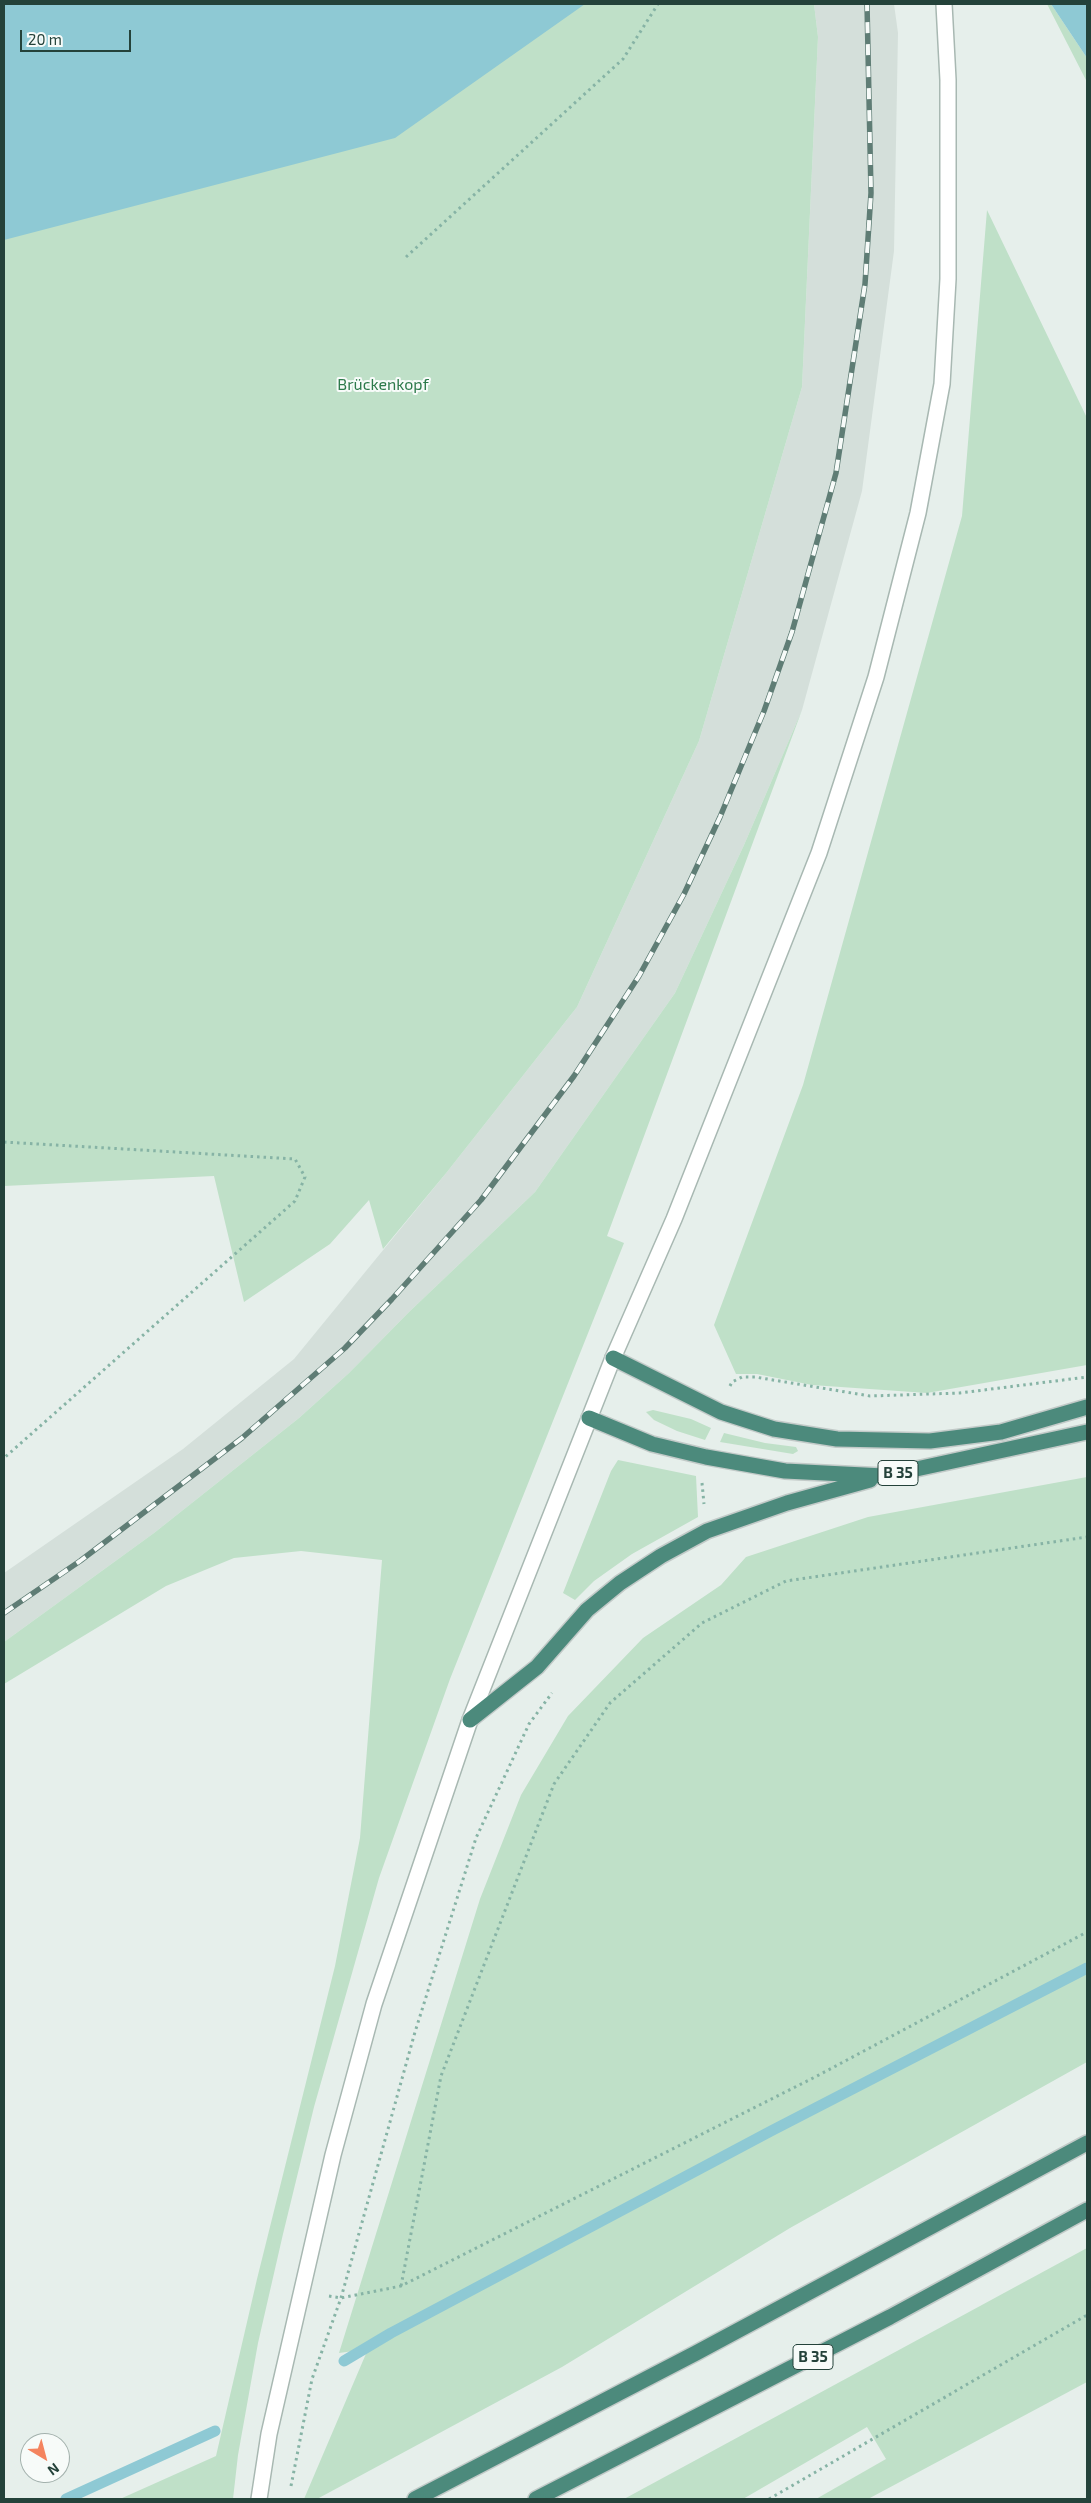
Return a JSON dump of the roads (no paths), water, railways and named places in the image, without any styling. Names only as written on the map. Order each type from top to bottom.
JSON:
[{"type":"highway","name":"B 35","points":[[613,1358],[721,1412],[774,1429],[837,1439],[930,1441],[1001,1432],[1087,1407]]},
{"type":"highway","name":"B 35","points":[[589,1418],[652,1444],[706,1457],[784,1471],[884,1476]]},
{"type":"highway","name":"B 35","points":[[470,1720],[538,1667],[587,1610],[620,1583],[661,1556],[708,1531],[787,1503],[884,1476],[1087,1432]]},
{"type":"highway","points":[[415,2499],[696,2353],[1087,2143]]},
{"type":"highway","name":"B 35","points":[[536,2499],[890,2316],[1087,2210]]},
{"type":"street","points":[[259,2499],[269,2434],[333,2155],[374,2004],[470,1720],[613,1358],[678,1210],[819,853],[876,677],[918,512],[942,384],[948,279],[948,80],[944,4]]},
{"type":"water","points":[[4,4],[585,4],[395,138],[4,240]]},
{"type":"water","points":[[1051,4],[1087,4],[1087,58]]},
{"type":"waterway","points":[[344,2361],[391,2333],[771,2131],[1087,1968]]},
{"type":"waterway","points":[[66,2499],[215,2431]]},
{"type":"railway","points":[[4,1613],[80,1561],[242,1438],[345,1348],[392,1299],[481,1200],[574,1076],[639,976],[684,894],[720,817],[764,711],[792,632],[836,473],[865,284],[871,193],[867,4]]},
{"type":"park label","name":"Brückenkopf","points":[[383,385]]}]
